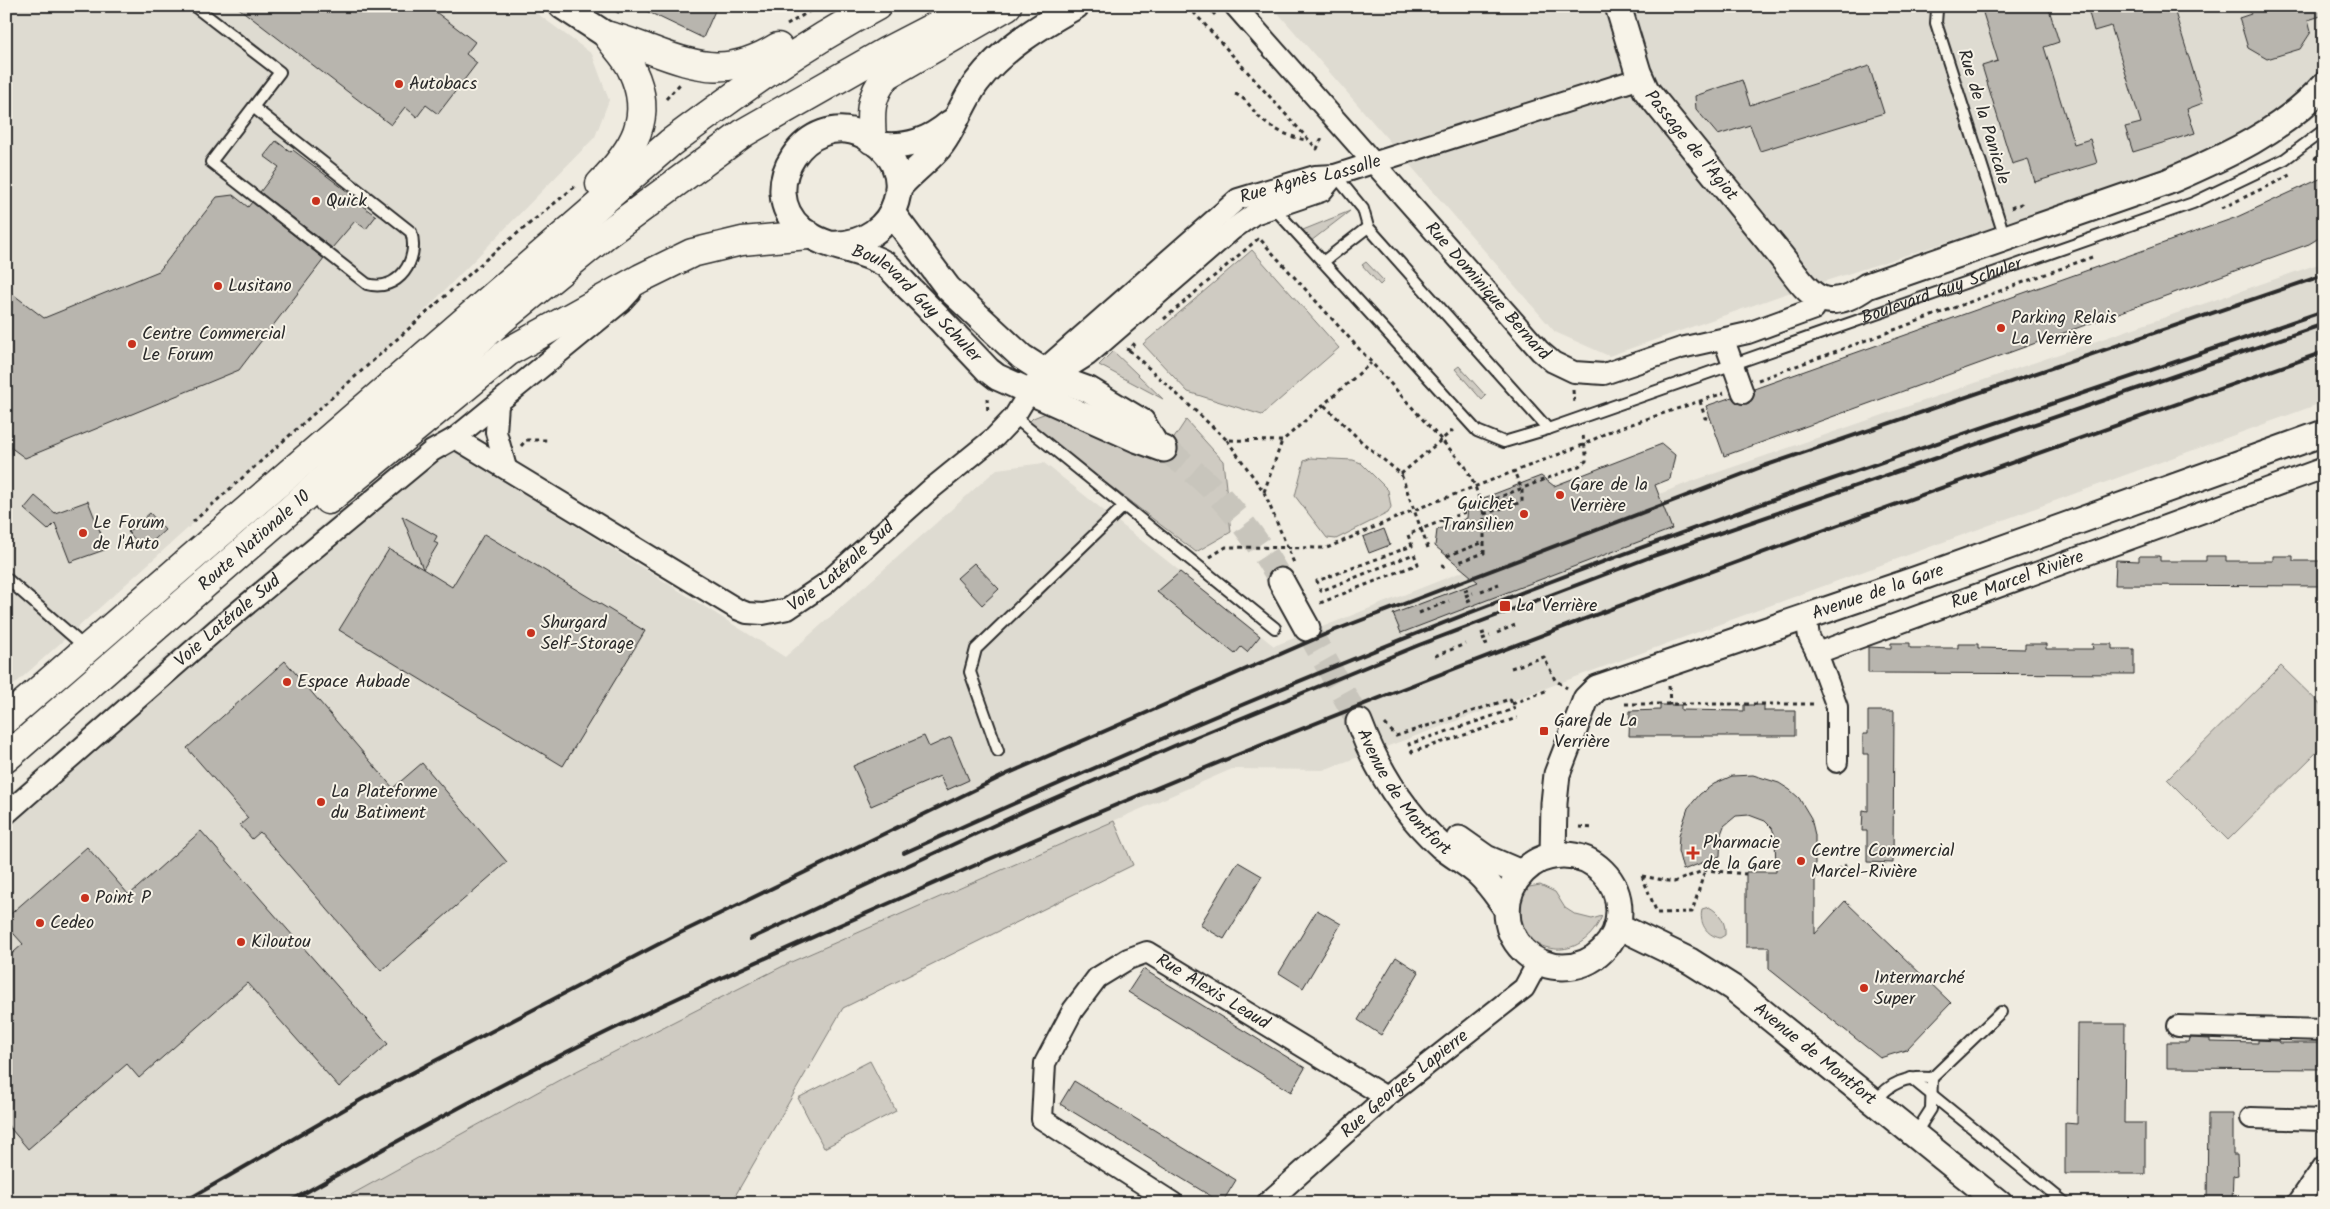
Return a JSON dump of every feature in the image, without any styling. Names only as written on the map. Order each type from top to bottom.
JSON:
[{"type":"main road","points":[[608,36],[628,39],[648,49],[698,64],[714,67],[738,66],[760,58],[843,6]]},
{"type":"main road","points":[[6,719],[670,143],[761,76],[832,30],[877,6]]},
{"type":"main road","name":"Route Nationale 10","points":[[6,758],[292,508],[500,321],[605,235],[745,132],[887,51],[974,6]]},
{"type":"main road","points":[[876,142],[871,104],[876,88],[887,75],[1007,6]]},
{"type":"main road","points":[[598,206],[599,185],[629,152],[638,136],[639,126],[640,100],[632,69],[608,36]]},
{"type":"main road","points":[[292,508],[328,500],[508,352],[641,278],[692,253],[742,241],[819,240]]},
{"type":"street","points":[[562,6],[608,36]]},
{"type":"street","points":[[898,188],[913,171],[937,150],[977,82],[1005,54],[1035,29],[1076,6]]},
{"type":"street","name":"Rue Dominique Bernard","points":[[1235,6],[1540,351],[1562,367],[1582,374],[1604,374],[1680,348],[1724,340],[1814,309],[1819,299]]},
{"type":"street","name":"Passage de l'Agiot","points":[[1618,6],[1646,90],[1792,270]]},
{"type":"street","name":"Rue Agnès Lassalle","points":[[1040,380],[1238,199],[1315,176],[1335,175],[1641,78]]},
{"type":"street","name":"Boulevard Guy Schuler","points":[[1819,299],[1841,299],[1856,295],[1867,286],[2194,171],[2267,134],[2307,104],[2324,85]]},
{"type":"street","points":[[876,142],[896,147],[916,143],[938,133],[955,118]]},
{"type":"street","name":"Boulevard Guy Schuler","points":[[819,240],[855,243],[877,232],[892,212],[898,188],[896,172],[890,158],[876,142],[861,134],[836,130],[811,138],[793,156],[784,179],[783,192],[791,216],[819,240],[885,264],[997,377],[1040,380]]},
{"type":"street","points":[[1272,207],[1322,191],[1335,175]]},
{"type":"street","name":"Rue Agnès Lassalle","points":[[1040,380],[1088,355],[1233,229],[1254,214],[1272,207]]},
{"type":"street","points":[[892,212],[948,288],[1022,357],[1040,380]]},
{"type":"street","points":[[885,264],[942,303],[1007,365],[1040,380],[1089,390],[1142,422],[1160,447]]},
{"type":"street","points":[[1792,270],[1800,284],[1819,299]]},
{"type":"street","name":"Boulevard Guy Schuler","points":[[1792,270],[1828,283],[1867,286]]},
{"type":"street","name":"Voie Latérale Sud","points":[[6,814],[216,630],[432,451],[455,438],[621,302],[641,278]]},
{"type":"street","points":[[1724,340],[1741,390]]},
{"type":"street","name":"Voie Latérale Sud","points":[[455,438],[737,609],[746,613],[763,614],[788,609],[819,588],[931,489],[995,436],[1014,417],[1040,380]]},
{"type":"street","points":[[498,404],[496,432],[506,468]]},
{"type":"street","name":"Avenue de la Gare","points":[[1553,856],[1554,803],[1557,774],[1586,699],[1592,693],[1611,682],[2323,438]]},
{"type":"street","name":"Rue Marcel Rivière","points":[[1816,653],[2324,468]]},
{"type":"street","points":[[1289,576],[1311,617]]},
{"type":"street","points":[[1806,616],[1810,637],[1836,704],[1837,762]]},
{"type":"street","name":"Avenue de Montfort","points":[[1507,910],[1492,888],[1478,874],[1442,846],[1408,811],[1377,765],[1359,722],[1404,787],[1426,811],[1454,836],[1486,858],[1521,873]]},
{"type":"street","points":[[1553,856],[1576,856],[1593,863],[1607,876],[1616,892],[1620,908],[1618,926],[1612,941],[1601,954],[1587,963],[1571,968],[1554,967],[1538,962],[1525,953],[1515,940],[1508,925],[1509,895],[1521,873],[1533,864],[1553,856]]},
{"type":"street","name":"Avenue de Montfort","points":[[1618,926],[1690,961],[1733,988],[1999,1203]]},
{"type":"street","name":"Rue Alexis Leaud","points":[[1173,1203],[1042,1119],[1045,1063],[1073,1010],[1097,978],[1128,958],[1146,952],[1386,1097]]},
{"type":"street","name":"Rue Georges Lapierre","points":[[1267,1203],[1386,1097],[1524,988],[1538,962]]},
{"type":"street","points":[[2178,1026],[2324,1030]]},
{"type":"street","points":[[2251,1118],[2324,1120]]},
{"type":"street","points":[[2298,1203],[2324,1166]]},
{"type":"lane","points":[[194,6],[280,72],[253,107],[211,162],[367,284],[377,287],[390,284],[398,278],[413,258],[416,245],[411,232],[253,107]]},
{"type":"lane","name":"Rue de la Panicale","points":[[1940,6],[1936,23],[2005,238]]},
{"type":"lane","name":"Boulevard Guy Schuler","points":[[1272,207],[1477,431],[1504,442],[1548,429],[2193,203],[2285,159],[2324,130]]},
{"type":"lane","points":[[1335,175],[1363,209],[1368,227],[1548,429]]},
{"type":"lane","points":[[1323,262],[1368,227]]},
{"type":"lane","points":[[1014,417],[1275,628]]},
{"type":"lane","points":[[998,751],[970,672],[976,649],[1123,507]]},
{"type":"lane","points":[[6,578],[87,648]]},
{"type":"lane","points":[[1875,1102],[1884,1089],[1911,1078],[1932,1078],[2001,1012]]},
{"type":"lane","points":[[1911,1078],[2064,1203]]},
{"type":"lane","points":[[1915,1135],[1931,1109],[1932,1078]]},
{"type":"path","points":[[1188,6],[1317,149]]},
{"type":"path","points":[[1235,94],[1242,96],[1262,120],[1296,138],[1308,141]]},
{"type":"path","points":[[2308,163],[2324,152]]},
{"type":"path","points":[[2215,212],[2284,180],[2300,169]]},
{"type":"path","points":[[1161,321],[1259,238],[1465,466],[1475,486],[1484,514],[1484,553],[1459,562]]},
{"type":"path","name":"Boulevard Guy Schuler","points":[[1206,559],[1226,547],[1327,548],[1414,510],[1583,445],[1608,432],[1700,401],[1741,390],[2096,255]]},
{"type":"path","points":[[1128,350],[1139,340]]},
{"type":"path","points":[[1119,345],[1128,350],[1227,440],[1264,492],[1288,549],[1289,576]]},
{"type":"path","points":[[1264,492],[1282,441],[1371,362]]},
{"type":"path","points":[[1572,382],[1575,407]]},
{"type":"path","points":[[1711,398],[1715,402]]},
{"type":"path","points":[[1700,401],[1705,418],[1710,418]]},
{"type":"path","points":[[1324,405],[1363,443],[1401,474],[1428,548]]},
{"type":"path","points":[[1481,506],[1521,488],[1579,466],[1586,461],[1587,454],[1583,445],[1583,429]]},
{"type":"path","points":[[1401,474],[1453,430]]},
{"type":"path","points":[[506,468],[526,440],[550,440]]},
{"type":"path","points":[[1227,440],[1282,441]]},
{"type":"path","points":[[1484,514],[1522,502],[1521,488],[1514,471]]},
{"type":"path","points":[[1311,617],[1418,564],[1414,554],[1321,591],[1317,581],[1412,546],[1408,535],[1468,511]]},
{"type":"path","points":[[1447,556],[1484,542]]},
{"type":"path","points":[[1480,591],[1499,584]]},
{"type":"path","points":[[1464,591],[1470,589]]},
{"type":"path","points":[[1465,596],[1473,594]]},
{"type":"path","points":[[1468,601],[1474,598]]},
{"type":"path","points":[[1419,613],[1449,601]]},
{"type":"path","points":[[1497,633],[1515,625]]},
{"type":"path","points":[[1481,634],[1487,632]]},
{"type":"path","points":[[1482,639],[1490,636]]},
{"type":"path","points":[[1484,644],[1491,642]]},
{"type":"path","points":[[1435,656],[1465,644]]},
{"type":"path","points":[[1511,668],[1544,657],[1555,680],[1568,689]]},
{"type":"path","points":[[1670,688],[1670,704]]},
{"type":"path","points":[[1512,704],[1548,690]]},
{"type":"path","points":[[1383,721],[1396,736],[1510,699],[1514,709],[1408,744],[1412,752],[1517,718]]},
{"type":"path","points":[[1619,703],[1836,704]]},
{"type":"path","points":[[1579,827],[1595,828]]},
{"type":"path","points":[[1815,875],[1830,875],[1846,864]]},
{"type":"path","points":[[1705,870],[1692,912],[1658,913],[1642,876],[1674,882],[1705,870],[1746,874]]},
{"type":"shaded area","points":[[6,6],[527,6],[592,54],[609,100],[595,137],[387,349],[6,692]]},
{"type":"shaded area","points":[[1272,6],[2324,6],[2324,119],[2288,107],[2178,168],[1785,294],[1609,356],[1555,332]]},
{"type":"shaded area","points":[[1350,211],[1311,241],[1303,230]]},
{"type":"shaded area","points":[[1252,250],[1339,348],[1262,415],[1188,392],[1143,344]]},
{"type":"shaded area","points":[[1366,262],[1384,281],[1380,285],[1362,265]]},
{"type":"shaded area","points":[[2324,262],[2324,402],[1323,770],[1232,769],[791,962],[563,1078],[336,1203],[6,1203],[6,797],[176,647],[430,435],[785,657],[997,469],[1044,463],[1274,646],[1690,482]]},
{"type":"shaded area","points":[[1113,351],[1163,399],[1099,365]]},
{"type":"shaded area","points":[[1459,366],[1486,396],[1482,400],[1455,369]]},
{"type":"shaded area","points":[[1046,413],[1159,461],[1186,420],[1223,461],[1231,532],[1196,552],[1028,423],[1033,418]]},
{"type":"shaded area","points":[[1311,458],[1353,460],[1361,463],[1388,490],[1391,507],[1388,513],[1336,539],[1327,538],[1295,496],[1304,461]]},
{"type":"shaded area","points":[[2281,666],[2324,708],[2324,745],[2228,840],[2167,779]]},
{"type":"shaded area","points":[[1114,821],[1133,865],[843,1008],[731,1203],[336,1203],[563,1078],[791,962]]},
{"type":"shaded area","points":[[1540,885],[1555,892],[1565,908],[1576,915],[1592,919],[1602,916],[1589,936],[1573,946],[1556,949],[1540,945],[1527,936],[1519,922],[1517,906],[1524,888]]},
{"type":"shaded area","points":[[1709,907],[1719,915],[1723,922],[1725,935],[1720,938],[1707,931],[1703,924],[1702,909]]},
{"type":"shaded area","points":[[870,1061],[896,1111],[824,1148],[798,1098]]},
{"type":"building","name":"Autobacs","points":[[236,6],[428,6],[475,42],[466,54],[477,63],[438,114],[426,105],[417,117],[405,107],[391,125]]},
{"type":"building","points":[[636,6],[717,6],[703,38]]},
{"type":"building","points":[[2003,6],[2048,6],[2059,42],[2044,47],[2074,144],[2090,139],[2097,163],[2035,182],[2028,159],[2012,164],[1982,66],[1998,61],[1983,13]]},
{"type":"building","points":[[2087,6],[2155,6],[2157,11],[2173,6],[2203,103],[2187,109],[2195,133],[2133,152],[2125,127],[2141,123],[2111,26],[2094,31]]},
{"type":"building","points":[[2248,6],[2324,6],[2324,15],[2308,20],[2311,32],[2300,49],[2267,59],[2248,48],[2239,18],[2251,14]]},
{"type":"building","points":[[1869,66],[1884,113],[1760,151],[1750,125],[1718,135],[1696,109],[1695,96],[1742,80],[1750,105]]},
{"type":"building","points":[[276,141],[291,152],[293,150],[365,205],[365,208],[376,216],[366,229],[355,221],[332,248],[260,192],[279,167],[264,156]]},
{"type":"building","name":"Parking Relais La Verrière","points":[[2324,177],[2324,235],[2309,244],[1724,456],[1706,406],[1732,397],[1736,402],[1747,404],[1752,400],[1754,389],[2237,217]]},
{"type":"building","name":"Centre Commercial Le Forum","points":[[233,195],[248,207],[252,202],[324,259],[239,370],[25,458],[6,444],[6,289],[44,318],[159,271],[217,197]]},
{"type":"building","points":[[1662,444],[1675,455],[1670,479],[1655,485],[1672,529],[1401,633],[1393,614],[1478,582],[1435,546],[1437,530],[1467,518],[1468,504],[1541,476],[1554,486]]},
{"type":"building","points":[[35,496],[55,513],[88,501],[107,549],[70,562],[55,523],[48,530],[24,509]]},
{"type":"building","points":[[150,513],[165,530],[144,549],[128,532]]},
{"type":"building","points":[[402,516],[437,536],[434,542],[438,544],[423,569]]},
{"type":"building","points":[[1384,529],[1390,545],[1369,553],[1363,537]]},
{"type":"building","points":[[484,534],[645,631],[563,766],[339,630],[389,549],[452,587]]},
{"type":"building","points":[[2139,556],[2160,556],[2160,561],[2206,561],[2206,556],[2226,556],[2226,561],[2273,561],[2273,556],[2293,556],[2293,561],[2324,561],[2324,586],[2115,585],[2116,560],[2139,561]]},
{"type":"building","points":[[974,563],[999,589],[982,605],[957,578]]},
{"type":"building","points":[[1180,572],[1260,636],[1247,652],[1241,647],[1235,654],[1157,592]]},
{"type":"building","points":[[1891,643],[1910,643],[1910,648],[1958,648],[1958,644],[1978,644],[1978,648],[2025,649],[2025,644],[2046,644],[2046,649],[2093,649],[2092,644],[2112,644],[2112,649],[2134,649],[2134,674],[1868,673],[1868,647],[1891,648]]},
{"type":"building","points":[[285,661],[393,788],[422,763],[507,862],[381,971],[260,832],[252,839],[240,825],[248,818],[187,748]]},
{"type":"building","points":[[1660,705],[1681,705],[1681,710],[1744,711],[1744,705],[1764,705],[1764,711],[1795,711],[1795,736],[1629,736],[1630,711],[1660,710]]},
{"type":"building","points":[[1868,711],[1894,711],[1893,863],[1867,862],[1867,831],[1862,831],[1863,810],[1868,811],[1868,754],[1863,754],[1863,734],[1868,734]]},
{"type":"building","points":[[924,736],[929,747],[951,737],[969,780],[947,790],[940,776],[871,806],[853,766]]},
{"type":"building","points":[[1753,775],[1779,783],[1790,790],[1799,798],[1811,818],[1815,835],[1815,934],[1845,901],[1951,1003],[1906,1050],[1880,1058],[1769,969],[1769,947],[1746,947],[1746,872],[1776,872],[1775,836],[1772,828],[1765,821],[1749,815],[1736,816],[1724,826],[1721,834],[1720,856],[1683,870],[1678,851],[1679,835],[1688,808],[1700,794],[1714,784],[1732,776]]},
{"type":"building","points":[[201,831],[388,1044],[339,1087],[247,983],[139,1078],[127,1064],[28,1149],[6,1123],[6,959],[23,944],[6,925],[6,918],[87,847],[129,895]]},
{"type":"building","points":[[1238,862],[1262,876],[1224,939],[1200,925]]},
{"type":"building","points":[[1317,910],[1341,924],[1303,988],[1279,973]]},
{"type":"building","points":[[1396,957],[1419,972],[1381,1035],[1358,1020]]},
{"type":"building","points":[[1143,969],[1305,1068],[1291,1092],[1128,992]]},
{"type":"building","points":[[2078,1024],[2125,1024],[2124,1123],[2145,1123],[2145,1174],[2065,1174],[2065,1123],[2077,1124]]},
{"type":"building","points":[[2190,1038],[2210,1039],[2210,1042],[2258,1043],[2258,1040],[2278,1041],[2279,1043],[2324,1043],[2324,1069],[2167,1068],[2167,1042],[2189,1042]]},
{"type":"building","points":[[1074,1081],[1236,1180],[1222,1203],[1060,1104]]},
{"type":"building","points":[[2208,1114],[2233,1114],[2233,1155],[2237,1155],[2238,1175],[2233,1176],[2232,1203],[2207,1203]]},
{"type":"tunnel","points":[[1164,449],[1216,492],[1244,525],[1281,581]]},
{"type":"tunnel","points":[[1307,628],[1359,722]]},
{"type":"railway","points":[[182,1203],[364,1098],[678,934],[1007,774],[1333,631],[1764,466],[2324,275]]},
{"type":"railway","points":[[904,853],[1064,781],[1226,712],[1388,645],[1552,581],[1840,476],[2324,311]]},
{"type":"railway","points":[[750,939],[1027,810],[1174,746],[1419,645],[1653,556],[2324,324]]},
{"type":"railway","points":[[287,1203],[492,1090],[608,1031],[703,986],[1114,806],[1456,668],[1629,602],[1802,538],[2324,352]]},
{"type":"place","name":"Autobacs","points":[[399,84]]},
{"type":"place","name":"Quick","points":[[316,201]]},
{"type":"place","name":"Lusitano","points":[[218,286]]},
{"type":"place","name":"Parking Relais La Verrière","points":[[2001,328]]},
{"type":"place","name":"Centre Commercial Le Forum","points":[[132,344]]},
{"type":"place","name":"Gare de la Verrière","points":[[1560,495]]},
{"type":"place","name":"Guichet Transilien","points":[[1524,514]]},
{"type":"place","name":"Le Forum de l'Auto","points":[[83,533]]},
{"type":"place","name":"La Verrière","points":[[1505,606]]},
{"type":"place","name":"Shurgard Self-Storage","points":[[531,633]]},
{"type":"place","name":"Espace Aubade","points":[[287,682]]},
{"type":"place","name":"Gare de La Verrière","points":[[1544,731]]},
{"type":"place","name":"La Plateforme du Batiment","points":[[321,802]]},
{"type":"place","name":"Pharmacie de la Gare","points":[[1693,853]]},
{"type":"place","name":"Centre Commercial Marcel-Rivière","points":[[1801,861]]},
{"type":"place","name":"Point P","points":[[85,898]]},
{"type":"place","name":"Cedeo","points":[[40,923]]},
{"type":"place","name":"Kiloutou","points":[[241,942]]},
{"type":"place","name":"Intermarché Super","points":[[1864,988]]}]
